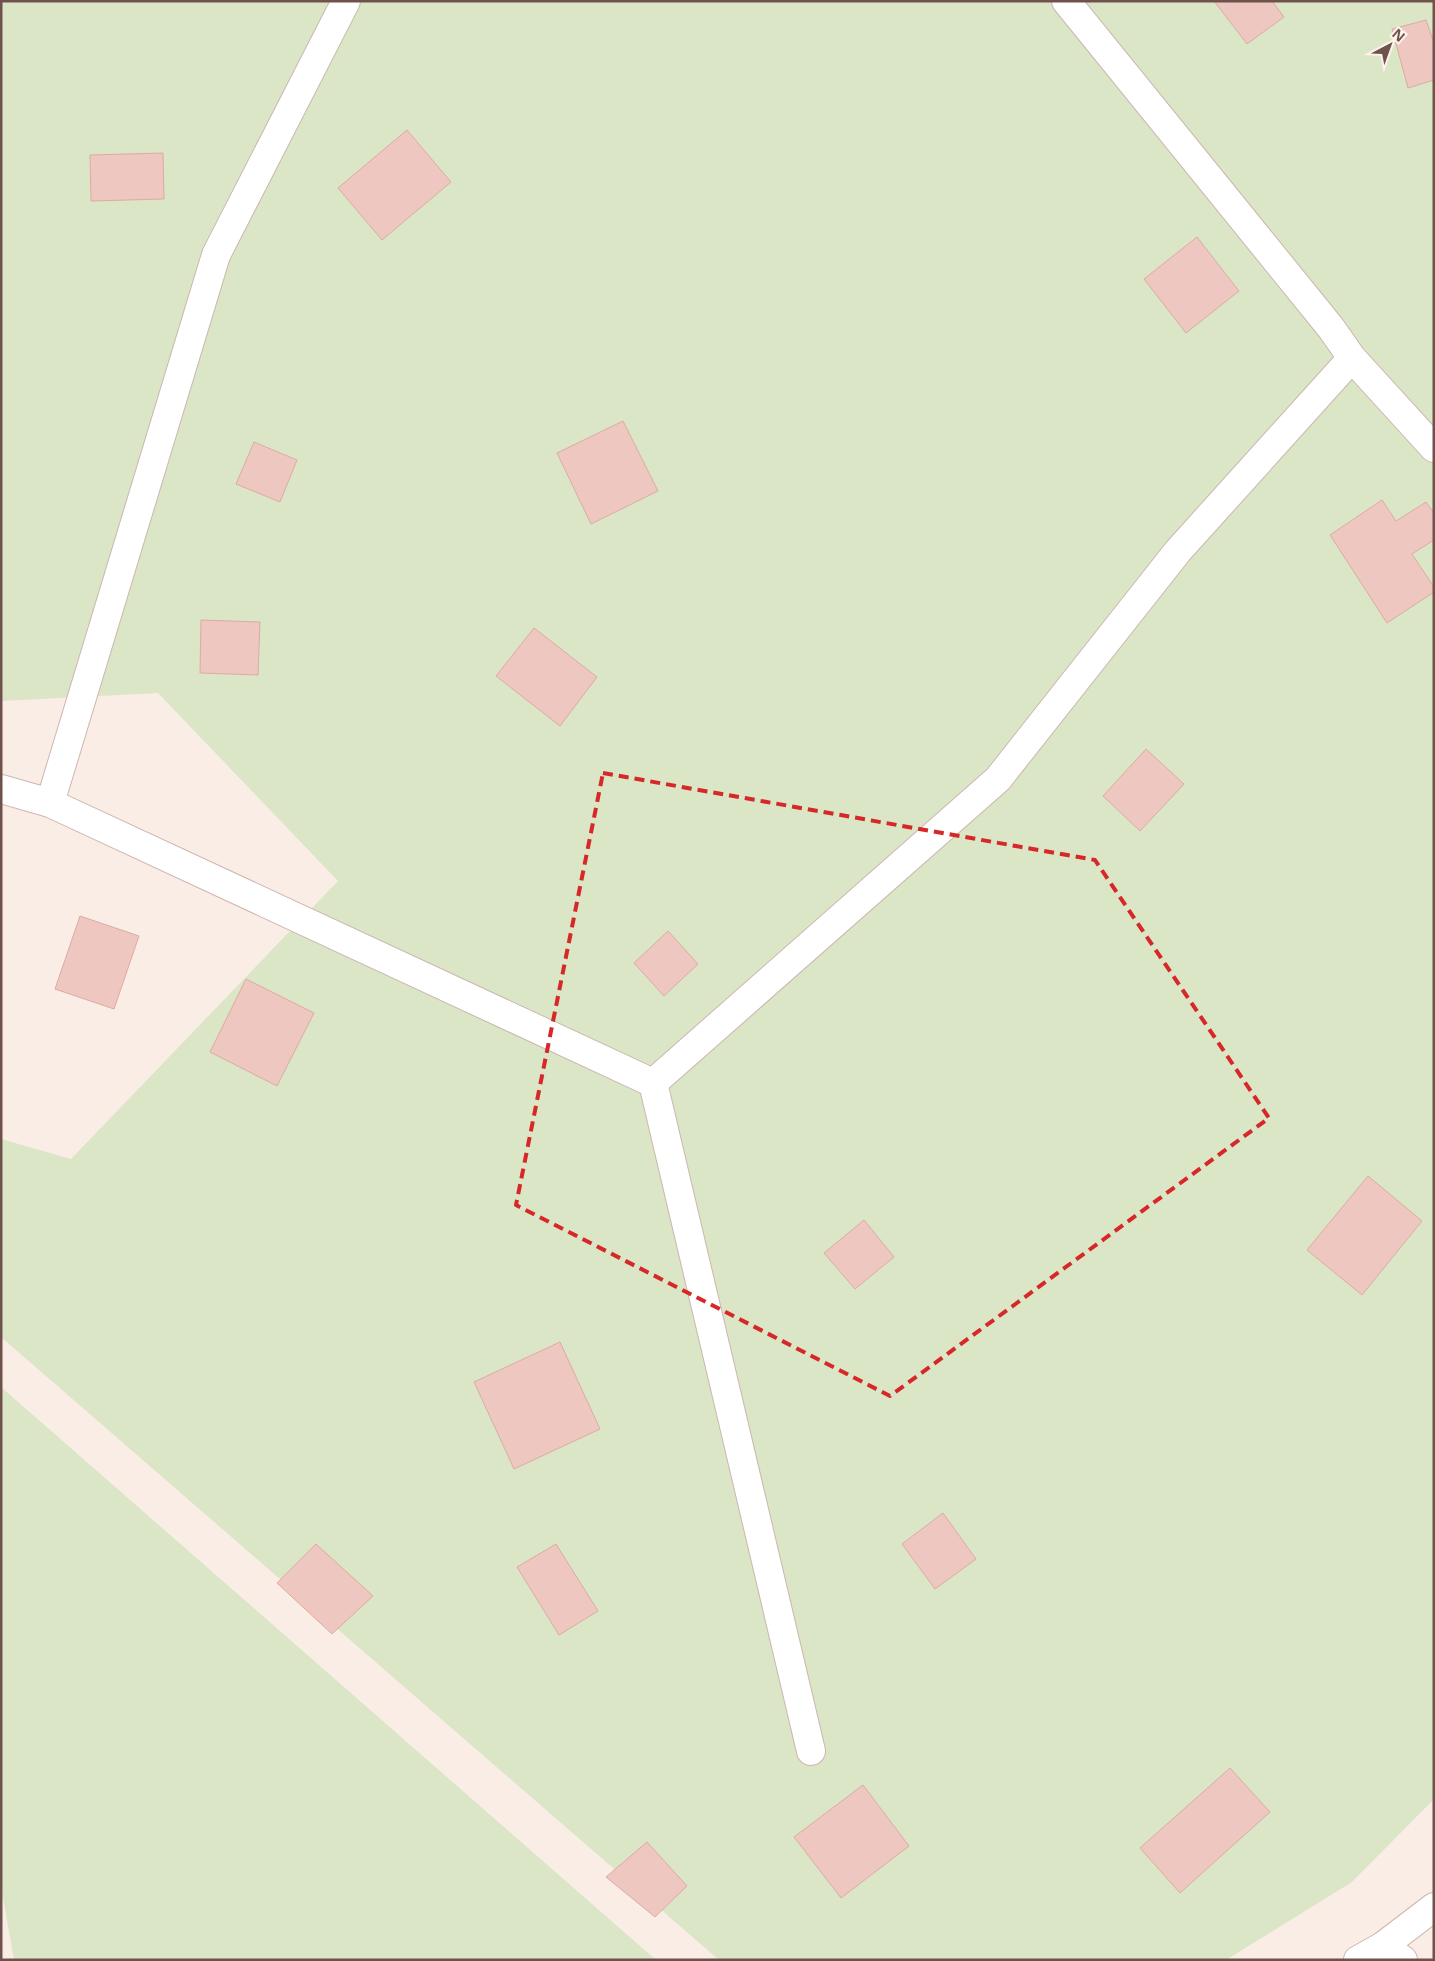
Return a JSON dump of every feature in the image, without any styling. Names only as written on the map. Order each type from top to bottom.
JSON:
[{"type":"street","points":[[50,803],[216,255],[346,1]]},
{"type":"street","points":[[1066,1],[1331,328],[1352,358],[1434,448]]},
{"type":"street","points":[[653,1083],[998,779],[1178,551],[1352,358]]},
{"type":"street","points":[[1,789],[50,803],[653,1083]]},
{"type":"street","points":[[653,1083],[811,1751]]},
{"type":"street","points":[[1358,1960],[1393,1953],[1434,1907]]},
{"type":"highlighted area","points":[[603,773],[1095,860],[1269,1118],[890,1396],[516,1205]]},
{"type":"green space","points":[[1,1],[1434,1],[1434,1799],[1352,1882],[1226,1960],[719,1960],[1,1337],[1,1139],[71,1159],[338,881],[158,693],[1,701]]},
{"type":"green space","points":[[1,1387],[656,1960],[14,1960],[1,1886]]},
{"type":"building","points":[[1214,1],[1272,1],[1284,17],[1247,44]]},
{"type":"building","points":[[1426,20],[1434,43],[1434,80],[1408,88],[1392,29]]},
{"type":"building","points":[[407,130],[451,182],[382,240],[338,188]]},
{"type":"building","points":[[163,153],[164,199],[91,201],[90,155]]},
{"type":"building","points":[[1197,237],[1239,291],[1186,333],[1144,279]]},
{"type":"building","points":[[623,421],[658,491],[591,524],[557,453]]},
{"type":"building","points":[[254,442],[297,460],[280,502],[236,484]]},
{"type":"building","points":[[1382,500],[1396,521],[1426,502],[1434,513],[1434,540],[1412,554],[1434,587],[1434,592],[1387,623],[1330,535]]},
{"type":"building","points":[[201,620],[260,622],[258,675],[200,673]]},
{"type":"building","points":[[534,628],[597,677],[560,726],[496,676]]},
{"type":"building","points":[[1146,749],[1184,784],[1140,831],[1103,796]]},
{"type":"building","points":[[80,916],[139,936],[114,1009],[55,989]]},
{"type":"building","points":[[668,931],[698,964],[664,996],[634,963]]},
{"type":"building","points":[[246,979],[314,1013],[277,1086],[210,1052]]},
{"type":"building","points":[[1368,1176],[1422,1221],[1362,1295],[1307,1250]]},
{"type":"building","points":[[864,1220],[894,1257],[855,1289],[824,1253]]},
{"type":"building","points":[[560,1342],[600,1429],[514,1469],[474,1382]]},
{"type":"building","points":[[943,1513],[976,1559],[935,1589],[902,1544]]},
{"type":"building","points":[[316,1544],[373,1596],[332,1634],[277,1583]]},
{"type":"building","points":[[556,1544],[598,1611],[559,1635],[517,1567]]},
{"type":"building","points":[[1230,1768],[1270,1812],[1180,1893],[1140,1848]]},
{"type":"building","points":[[863,1785],[909,1846],[841,1898],[794,1837]]},
{"type":"building","points":[[647,1842],[687,1886],[655,1917],[606,1877]]}]
